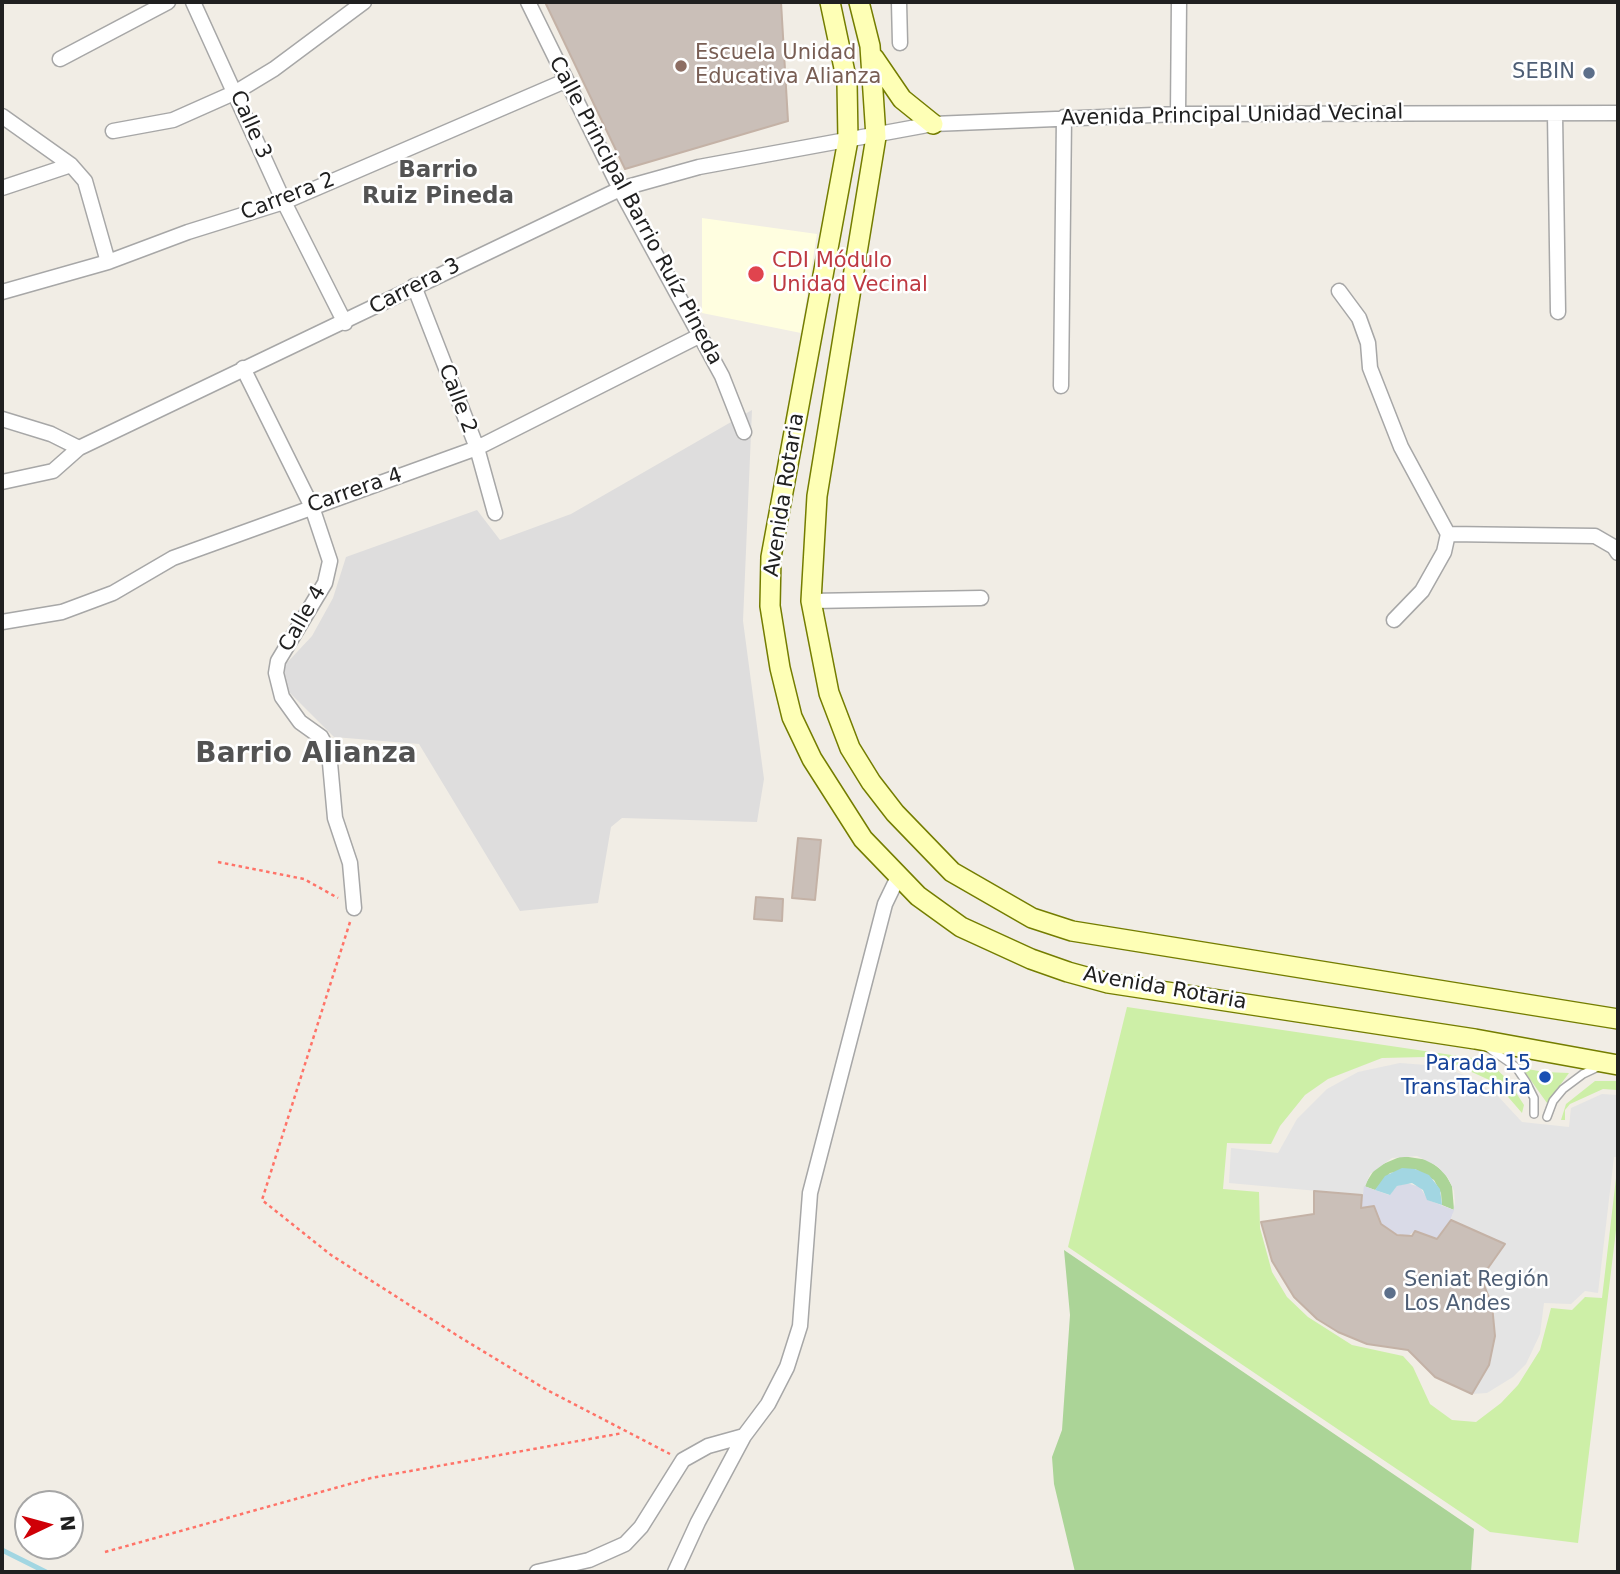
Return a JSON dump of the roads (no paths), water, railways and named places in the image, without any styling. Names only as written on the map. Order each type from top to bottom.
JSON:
[{"type":"main road","name":"Avenida Rotaria","points":[[830,2],[846,82],[848,140],[771,557],[770,606],[780,668],[792,717],[812,759],[863,839],[918,897],[961,927],[1031,959],[1068,972],[1108,982],[1475,1039],[1613,1065]]},
{"type":"main road","name":"Avenida Rotaria","points":[[859,2],[870,46],[876,136],[817,496],[811,601],[818,651],[829,693],[850,748],[895,813],[952,872],[1032,918],[1072,932],[1618,1019]]},
{"type":"main road","points":[[870,46],[885,79],[912,110],[933,124]]},
{"type":"street","points":[[60,58],[168,2]]},
{"type":"street","name":"Calle 3","points":[[193,2],[284,202],[345,323]]},
{"type":"street","points":[[113,131],[173,120],[236,92],[274,69],[364,2]]},
{"type":"street","name":"Calle Principal Barrio Ruíz Pineda","points":[[528,2],[565,81],[699,336],[743,426]]},
{"type":"street","points":[[899,2],[900,43]]},
{"type":"street","points":[[1178,114],[1179,2]]},
{"type":"street","name":"Carrera 2","points":[[2,292],[108,262],[188,232],[284,202],[565,81]]},
{"type":"street","name":"Avenida Principal Unidad Vecinal","points":[[848,140],[933,124],[1064,117],[1178,114],[1618,113]]},
{"type":"street","points":[[1555,114],[1558,312]]},
{"type":"street","points":[[2,116],[71,165],[85,181],[108,262]]},
{"type":"street","points":[[1062,386],[1064,117]]},
{"type":"street","name":"Carrera 3","points":[[2,482],[53,471],[79,448],[243,368],[345,323],[414,286],[620,189],[699,167],[848,140]]},
{"type":"street","points":[[2,188],[71,165]]},
{"type":"street","name":"Calle 2","points":[[414,286],[477,448],[495,513]]},
{"type":"street","points":[[1339,291],[1359,318],[1368,343],[1370,368],[1401,447],[1448,534],[1444,552],[1422,591],[1394,620]]},
{"type":"street","name":"Carrera 4","points":[[2,622],[62,612],[113,593],[173,558],[477,448],[699,336]]},
{"type":"street","name":"Calle 4","points":[[243,368],[312,507],[330,561],[325,583],[278,661],[276,673],[282,697],[300,722],[321,737],[329,752],[335,818],[350,863],[354,908]]},
{"type":"street","points":[[2,419],[51,434],[79,448]]},
{"type":"street","points":[[1448,534],[1595,536],[1614,547],[1618,553]]},
{"type":"street","points":[[811,601],[981,598]]},
{"type":"street","points":[[676,1572],[698,1522],[744,1436],[768,1404],[788,1367],[800,1325],[810,1193],[885,904],[898,877]]},
{"type":"street","points":[[537,1572],[589,1560],[625,1544],[641,1527],[683,1460],[708,1446],[744,1436]]},
{"type":"lane","points":[[1475,1039],[1516,1067],[1534,1097],[1534,1114]]},
{"type":"lane","points":[[1548,1117],[1553,1101],[1563,1089],[1583,1073],[1613,1065]]},
{"type":"water","points":[[1402,1168],[1415,1169],[1429,1175],[1440,1189],[1442,1205],[1427,1200],[1423,1190],[1412,1183],[1397,1186],[1390,1195],[1375,1190],[1385,1176]]},
{"type":"waterway","points":[[2,1550],[46,1572]]},
{"type":"place","name":"Escuela Unidad Educativa Alianza","points":[[681,66]]},
{"type":"place","name":"SEBIN","points":[[1589,73]]},
{"type":"place","name":"CDI Módulo Unidad Vecinal","points":[[756,274]]},
{"type":"place","name":"Parada 15 TransTachira","points":[[1545,1077]]},
{"type":"place","name":"Seniat Región Los Andes","points":[[1390,1293]]},
{"type":"district","name":"Barrio Ruiz Pineda","points":[[438,184]]},
{"type":"district","name":"Barrio Alianza","points":[[306,755]]}]
